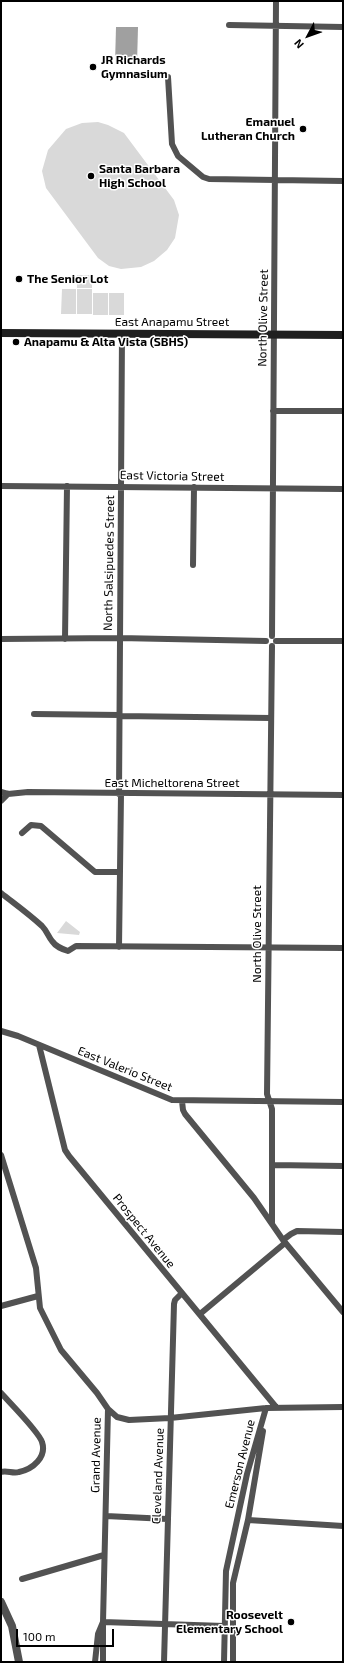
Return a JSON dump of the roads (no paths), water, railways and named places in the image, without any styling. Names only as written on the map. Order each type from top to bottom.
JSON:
[{"type":"main road","name":"East Anapamu Street","points":[[1,333],[343,335]]},
{"type":"street","name":"North Olive Street","points":[[272,1222],[272,1109],[267,1094],[273,641],[273,335],[276,1]]},
{"type":"street","points":[[229,26],[343,27]]},
{"type":"street","points":[[168,77],[172,144],[178,156],[203,177],[209,180],[343,182]]},
{"type":"street","name":"North Salsipuedes Street","points":[[119,946],[119,638],[122,334]]},
{"type":"street","points":[[273,410],[343,411]]},
{"type":"street","name":"East Victoria Street","points":[[1,486],[343,488]]},
{"type":"street","points":[[65,639],[64,598],[67,486]]},
{"type":"street","points":[[193,565],[194,487]]},
{"type":"street","points":[[1,639],[119,638],[266,641],[267,638],[273,641],[343,641]]},
{"type":"street","points":[[34,714],[271,718]]},
{"type":"street","points":[[1,800],[4,793]]},
{"type":"street","name":"East Micheltorena Street","points":[[4,793],[343,795]]},
{"type":"street","points":[[22,833],[31,825],[41,826],[95,872],[119,872]]},
{"type":"street","points":[[1,893],[47,930],[52,942],[68,951],[76,946],[343,948]]},
{"type":"street","name":"East Valerio Street","points":[[1,1031],[8,1032],[166,1099],[182,1101],[343,1102]]},
{"type":"street","name":"Prospect Avenue","points":[[39,1045],[66,1150],[69,1156],[276,1407]]},
{"type":"street","points":[[182,1101],[184,1114],[254,1198],[284,1241],[343,1312]]},
{"type":"street","name":"Grand Avenue","points":[[1,1155],[36,1268],[40,1308],[59,1346],[108,1409],[103,1622],[98,1634],[95,1662]]},
{"type":"street","points":[[273,1165],[343,1166]]},
{"type":"street","points":[[200,1314],[291,1234],[297,1231],[343,1232]]},
{"type":"street","name":"Cleveland Avenue","points":[[164,1662],[174,1304],[175,1300],[182,1293]]},
{"type":"street","points":[[1,1306],[38,1296]]},
{"type":"street","points":[[1,1393],[40,1438],[44,1449],[41,1459],[33,1466],[20,1472],[1,1472]]},
{"type":"street","points":[[108,1409],[117,1416],[129,1420],[170,1418],[276,1407],[343,1407]]},
{"type":"street","name":"Emerson Avenue","points":[[233,1662],[233,1583],[248,1520],[266,1408]]},
{"type":"street","name":"Emerson Avenue","points":[[224,1662],[226,1571],[247,1474],[266,1408]]},
{"type":"street","points":[[106,1516],[167,1519]]},
{"type":"street","points":[[248,1520],[343,1526]]},
{"type":"street","points":[[22,1579],[104,1555]]},
{"type":"street","points":[[1,1602],[12,1626],[19,1662]]},
{"type":"street","points":[[103,1662],[103,1622],[224,1626]]},
{"type":"place","name":"JR Richards Gymnasium","points":[[93,67]]},
{"type":"place","name":"Emanuel Lutheran Church","points":[[303,129]]},
{"type":"place","name":"Santa Barbara High School","points":[[91,176]]},
{"type":"place","name":"The Senior Lot","points":[[19,279]]},
{"type":"place","name":"Anapamu & Alta Vista (SBHS)","points":[[16,342]]},
{"type":"place","name":"Roosevelt Elementary School","points":[[291,1622]]}]
